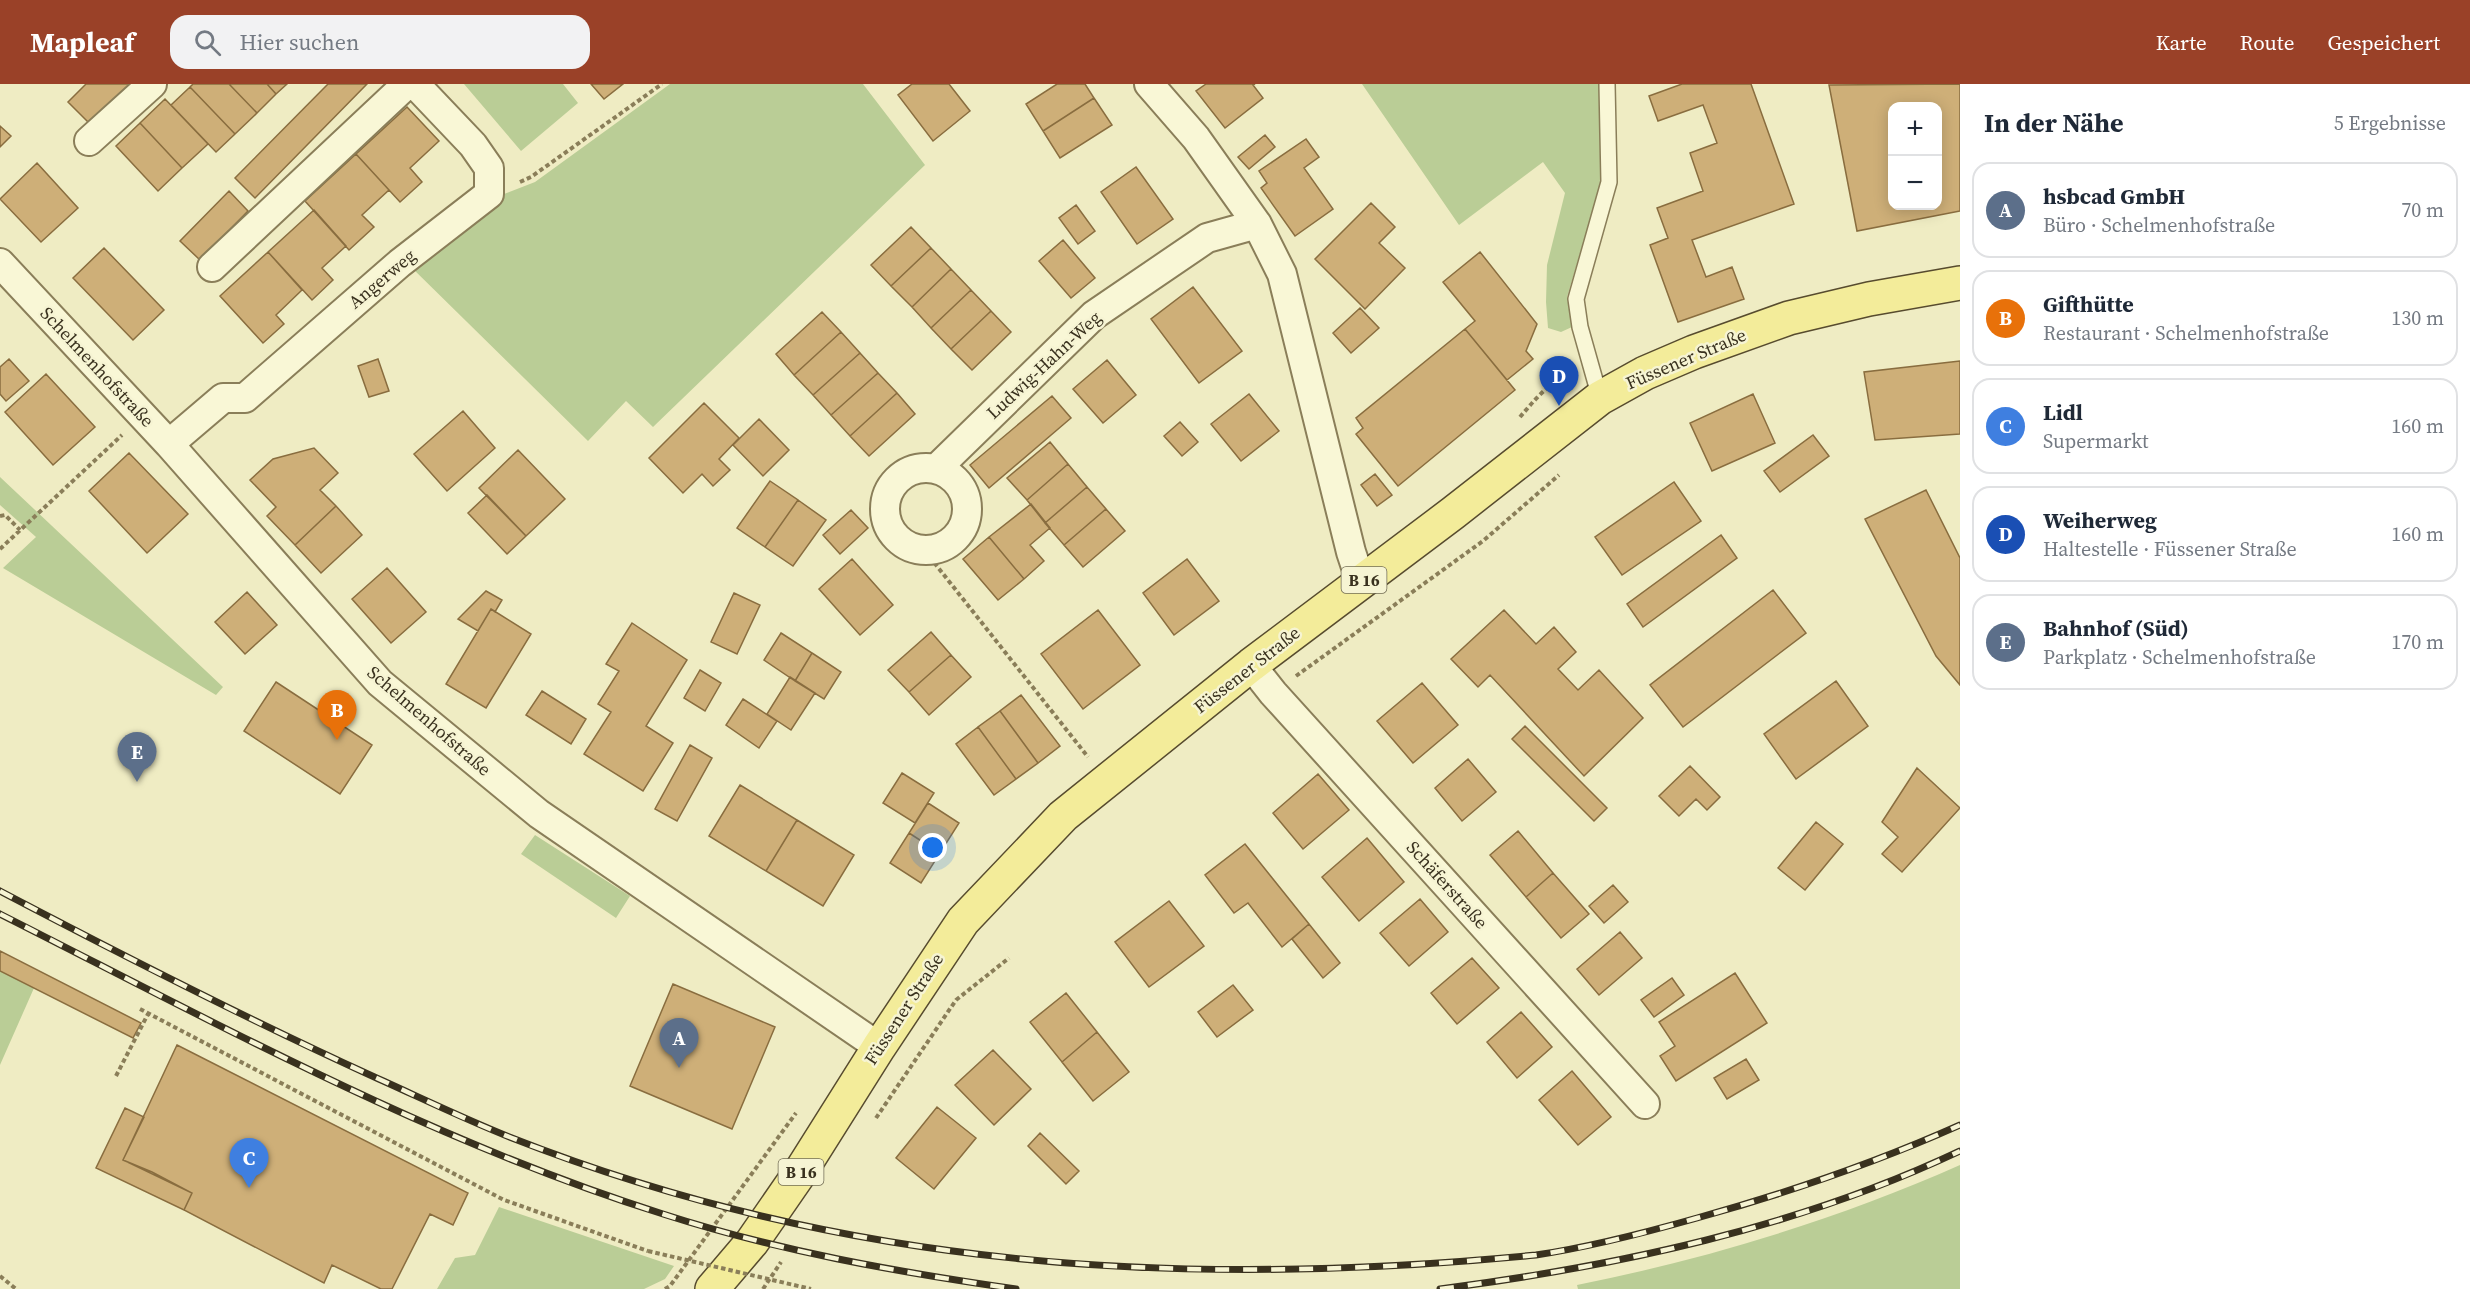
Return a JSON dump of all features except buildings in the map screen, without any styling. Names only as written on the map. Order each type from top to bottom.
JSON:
[{"type":"main road","name":"Füssener Straße","points":[[712,1289],[752,1242],[799,1174],[879,1047],[963,921],[1063,816],[1251,665],[1600,398],[1655,369],[1789,318],[1869,299],[1960,283]]},
{"type":"street","points":[[89,141],[152,84]]},
{"type":"street","points":[[212,267],[407,84]]},
{"type":"street","points":[[415,84],[473,145],[489,168],[489,194]]},
{"type":"street","points":[[1149,84],[1196,138],[1257,224],[1282,274],[1351,552],[1361,582]]},
{"type":"street","name":"Angerweg","points":[[169,444],[223,399],[245,398],[400,263],[489,194]]},
{"type":"street","name":"Ludwig-Hahn-Weg","points":[[936,469],[1094,315],[1207,238],[1257,224]]},
{"type":"street","name":"Schelmenhofstraße","points":[[0,263],[169,444],[380,683],[539,814],[879,1047]]},
{"type":"street","points":[[922,468],[936,469],[948,474],[958,483],[965,495],[967,508],[960,533],[950,543],[939,549],[925,551],[911,548],[899,541],[890,531],[885,518],[884,504],[889,490],[897,479],[909,471],[922,468]]},
{"type":"street","name":"Schäferstraße","points":[[1251,665],[1273,693],[1646,1104]]},
{"type":"lane","points":[[1600,398],[1580,327],[1576,299],[1609,182],[1607,84]]},
{"type":"path","points":[[489,194],[531,177],[662,84]]},
{"type":"path","points":[[0,549],[142,415]]},
{"type":"path","points":[[1273,693],[1483,542],[1562,472]]},
{"type":"path","points":[[0,516],[5,515],[20,530]]},
{"type":"path","points":[[925,551],[1092,761]]},
{"type":"path","points":[[873,1122],[956,1000],[1010,958]]},
{"type":"path","points":[[140,1009],[504,1200],[648,1251],[811,1289]]},
{"type":"path","points":[[116,1076],[148,1014]]},
{"type":"path","points":[[763,1289],[781,1261]]},
{"type":"path","points":[[0,1276],[16,1289]]},
{"type":"green space","points":[[464,84],[563,84],[578,103],[521,151]]},
{"type":"green space","points":[[670,84],[863,84],[925,165],[653,427],[626,401],[588,441],[409,265],[491,199],[535,182]]},
{"type":"green space","points":[[1362,84],[1600,84],[1602,180],[1567,297],[1572,327],[1561,332],[1548,328],[1547,265],[1565,193],[1543,162],[1459,225]]},
{"type":"green space","points":[[0,477],[223,687],[216,695],[3,568],[36,537],[0,505]]},
{"type":"green space","points":[[535,835],[630,896],[616,918],[521,854]]},
{"type":"green space","points":[[0,971],[34,988],[0,1065]]},
{"type":"green space","points":[[1960,1165],[1960,1289],[1578,1289],[1577,1285],[1675,1263],[1772,1236],[1867,1203]]},
{"type":"green space","points":[[499,1207],[674,1266],[665,1279],[644,1289],[437,1289],[455,1258],[475,1255]]},
{"type":"railway","points":[[0,891],[277,1031],[512,1138],[637,1182],[763,1216],[889,1242],[1016,1258],[1144,1267],[1273,1269],[1404,1265],[1536,1255],[1637,1234],[1764,1198],[1863,1165],[1960,1125]]},
{"type":"railway","points":[[0,914],[326,1078],[492,1152],[577,1185],[706,1227],[794,1250],[882,1268],[1016,1289]]},
{"type":"railway","points":[[1440,1289],[1573,1269],[1706,1240],[1835,1202],[1960,1151]]},
{"type":"place","name":"Weiherweg","points":[[1559,406]]},
{"type":"place","name":"Gifthütte","points":[[337,740]]},
{"type":"place","name":"Bahnhof (Süd)","points":[[137,782]]},
{"type":"place","name":"hsbcad GmbH","points":[[679,1068]]},
{"type":"place","name":"Lidl","points":[[249,1188]]}]
